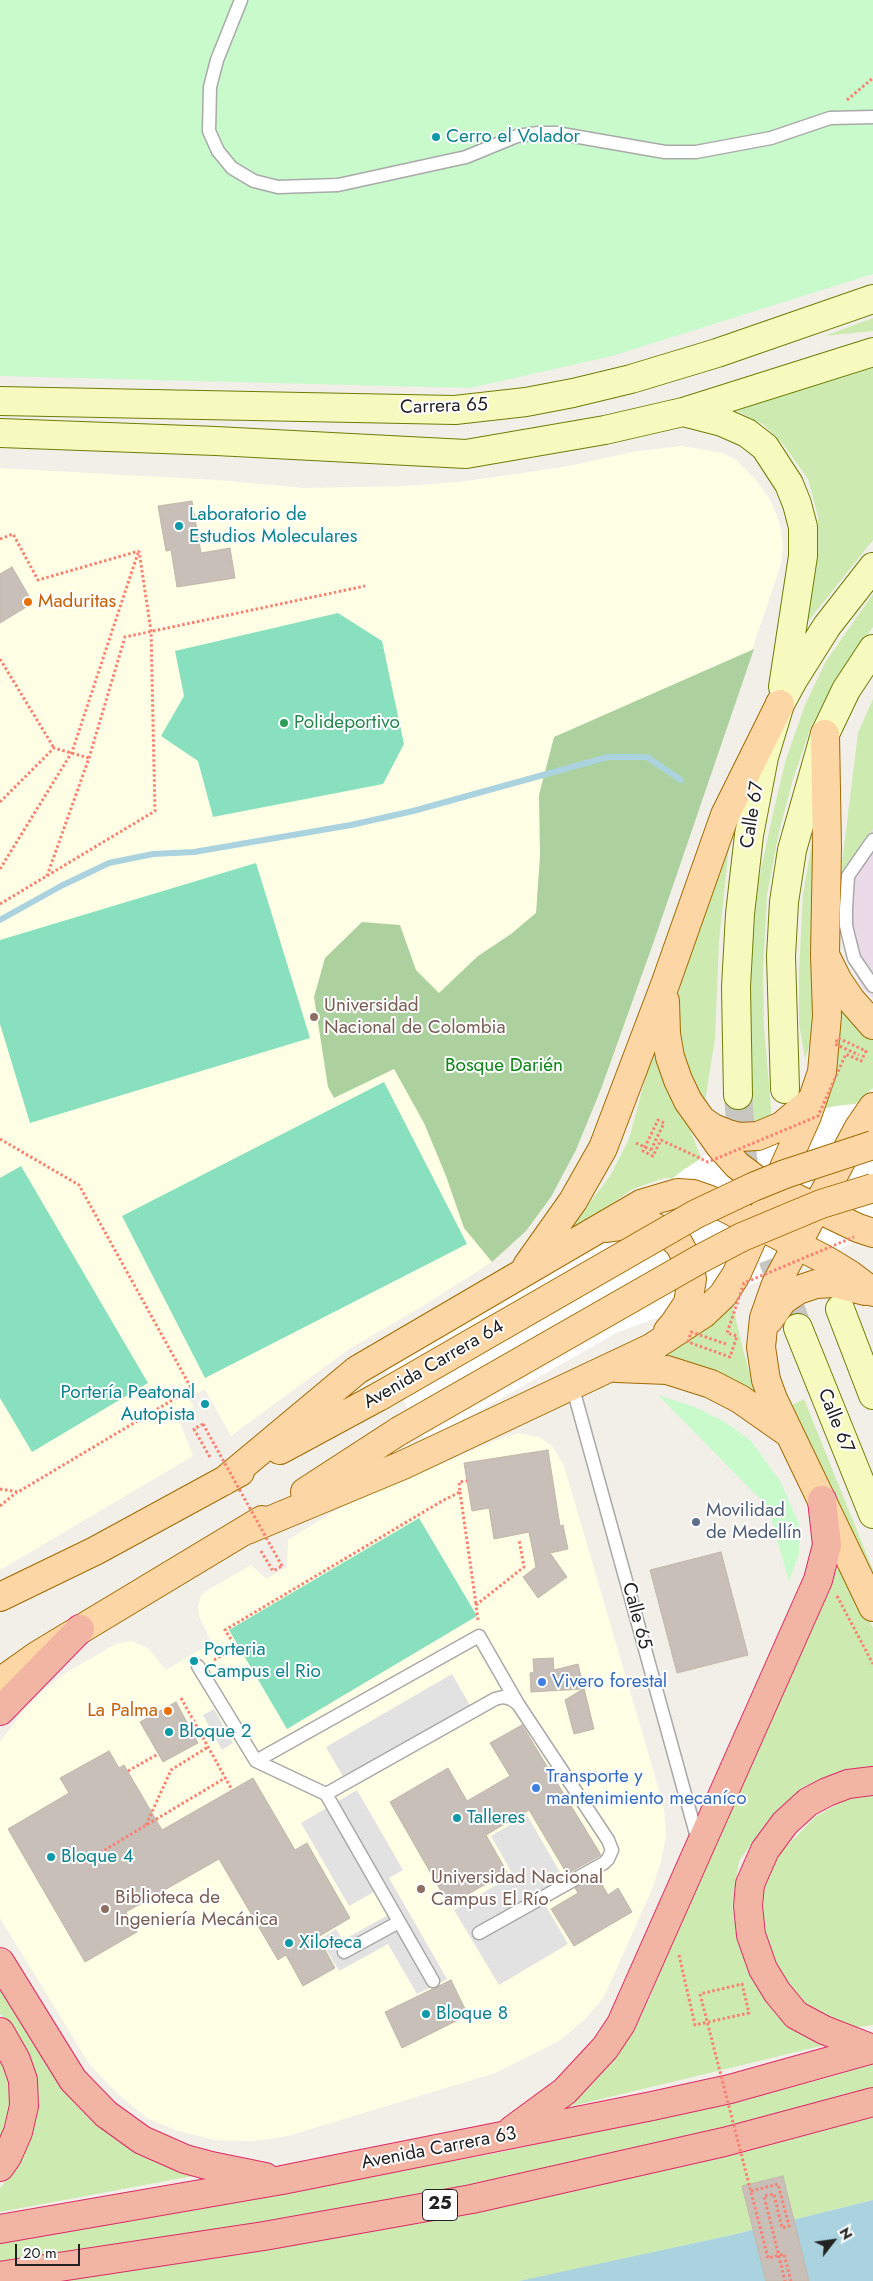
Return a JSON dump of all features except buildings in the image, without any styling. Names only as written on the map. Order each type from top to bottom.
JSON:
[{"type":"highway","points":[[503,2136],[565,2091],[605,2048],[621,2024],[823,1568],[827,1546],[822,1500]]},
{"type":"highway","points":[[0,1711],[80,1629]]},
{"type":"highway","points":[[873,1781],[848,1784],[827,1792],[808,1802],[785,1823],[765,1850],[750,1884],[748,1906],[751,1935],[763,1969],[777,1992],[796,2015],[824,2030],[873,2049]]},
{"type":"highway","points":[[0,1962],[73,2080],[106,2114],[142,2140],[185,2158],[212,2166],[282,2180]]},
{"type":"highway","points":[[0,2032],[16,2060],[23,2080],[24,2106],[18,2132],[7,2158],[0,2168]]},
{"type":"highway","name":"Avenida Carrera 63","points":[[0,2229],[282,2180],[503,2136],[730,2089],[873,2049]]},
{"type":"highway","name":"25","points":[[0,2276],[264,2236],[472,2199],[724,2142],[873,2102]]},
{"type":"main road","name":"Carrera 65","points":[[0,401],[464,409],[563,395],[631,379],[717,353],[873,299]]},
{"type":"main road","points":[[0,433],[216,441],[466,454],[596,432],[683,412],[873,352]]},
{"type":"main road","points":[[520,1276],[573,1201],[603,1148],[666,982],[725,815],[780,704],[803,556],[803,527],[797,504],[780,467],[759,443],[747,433],[722,422],[683,412]]},
{"type":"main road","name":"Calle 67","points":[[738,1095],[736,987],[740,914],[756,795],[764,757],[780,704],[806,657],[827,626],[873,567]]},
{"type":"main road","points":[[785,1089],[780,956],[784,902],[792,850],[825,734],[846,690],[873,649]]},
{"type":"main road","points":[[0,1682],[38,1654],[80,1629],[403,1465],[651,1348],[703,1314],[723,1295],[736,1275],[775,1188],[816,1095],[822,1072],[826,1044],[827,848],[825,734]]},
{"type":"main road","points":[[825,954],[838,981],[851,1000],[873,1025]]},
{"type":"main road","points":[[666,982],[664,1010],[670,1057],[688,1101],[698,1116],[737,1165],[754,1178],[816,1208],[864,1235]]},
{"type":"main road","points":[[698,1116],[713,1128],[728,1134],[740,1137],[758,1136],[782,1126],[796,1116],[816,1095]]},
{"type":"main road","points":[[873,1107],[858,1129],[797,1244],[770,1300],[761,1336],[762,1363],[766,1380],[873,1607]]},
{"type":"main road","name":"Avenida Carrera 64","points":[[0,1597],[95,1550],[218,1470],[380,1396],[696,1214],[777,1177],[873,1145]]},
{"type":"main road","points":[[254,1540],[399,1431],[734,1241],[821,1204],[873,1188]]},
{"type":"main road","points":[[218,1470],[357,1370],[641,1204],[678,1193],[693,1194],[710,1200],[758,1224],[849,1274],[873,1293]]},
{"type":"main road","points":[[594,1231],[635,1224],[653,1226],[669,1235],[679,1244],[687,1259],[692,1279],[688,1303],[674,1324],[651,1348]]},
{"type":"main road","points":[[761,1336],[771,1315],[783,1300],[798,1290],[816,1284],[834,1283],[852,1286],[873,1293]]},
{"type":"main road","points":[[840,1308],[873,1395]]},
{"type":"main road","name":"Calle 67","points":[[798,1328],[873,1514]]},
{"type":"main road","points":[[607,1368],[652,1368],[689,1376],[740,1399],[790,1434]]},
{"type":"main road","points":[[0,1614],[95,1550]]},
{"type":"lane","points":[[241,0],[217,60],[210,87],[209,130],[218,151],[232,168],[254,181],[278,187],[338,185],[466,157],[517,136],[538,133],[556,133],[665,152],[696,152],[771,138],[830,118],[873,117]]},
{"type":"lane","points":[[873,840],[848,876],[846,926],[854,958],[873,986]]},
{"type":"lane","name":"Calle 65","points":[[572,1385],[700,1848]]},
{"type":"lane","points":[[256,1761],[479,1636],[518,1704],[608,1840],[612,1850],[604,1863],[479,1933]]},
{"type":"lane","points":[[198,1666],[256,1761],[326,1794],[433,1981]]},
{"type":"lane","points":[[326,1794],[495,1699],[503,1697],[511,1699],[518,1704]]},
{"type":"lane","points":[[344,1952],[399,1922]]},
{"type":"path","points":[[830,118],[854,92],[873,78]]},
{"type":"path","points":[[0,539],[13,534],[38,580],[139,551]]},
{"type":"path","points":[[0,904],[155,811],[151,632],[139,551]]},
{"type":"path","points":[[0,869],[72,752],[139,551]]},
{"type":"path","points":[[47,876],[89,758],[125,637],[365,586]]},
{"type":"path","points":[[0,659],[54,748],[89,758]]},
{"type":"path","points":[[0,802],[54,748]]},
{"type":"path","points":[[636,1143],[651,1150],[664,1123],[658,1120],[643,1151],[654,1156],[662,1140],[708,1162],[818,1116],[846,1054],[861,1061],[866,1051],[838,1038],[835,1044],[859,1055]]},
{"type":"path","points":[[0,1139],[80,1186],[195,1395]]},
{"type":"path","points":[[726,1344],[691,1332],[688,1342],[730,1357],[737,1336],[727,1333],[744,1283],[864,1235]]},
{"type":"path","points":[[0,1506],[18,1492],[192,1389]]},
{"type":"path","points":[[218,1470],[194,1429],[203,1424],[282,1566],[273,1571],[254,1540]]},
{"type":"path","points":[[467,1481],[459,1482],[479,1636]]},
{"type":"path","points":[[0,1489],[18,1492]]},
{"type":"path","points":[[212,1657],[214,1660],[236,1647],[225,1630],[460,1492]]},
{"type":"path","points":[[476,1604],[524,1567],[520,1539]]},
{"type":"path","points":[[833,1589],[873,1664]]},
{"type":"path","points":[[181,1698],[232,1790]]},
{"type":"path","points":[[146,1825],[171,1770],[208,1746]]},
{"type":"path","points":[[128,1772],[158,1754]]},
{"type":"path","points":[[83,1863],[225,1778]]},
{"type":"path","points":[[677,1949],[695,2025],[749,2013],[742,1984],[700,1994],[751,2191],[768,2258],[784,2254],[791,2281]]},
{"type":"path","points":[[751,2191],[778,2184],[789,2226],[782,2228],[774,2194],[764,2196],[785,2281]]},
{"type":"shaded area","name":"Universidad Nacional de Colombia","points":[[682,446],[722,453],[736,460],[756,480],[771,501],[780,524],[783,545],[781,564],[653,944],[601,1089],[576,1150],[551,1197],[526,1231],[492,1262],[423,1306],[349,1349],[231,1436],[205,1389],[189,1398],[194,1408],[178,1417],[193,1456],[0,1570],[0,468],[217,480],[304,488],[406,486],[458,482],[517,474],[568,466],[638,451]]},
{"type":"shaded area","points":[[873,828],[873,998],[862,987],[848,960],[840,930],[840,879]]},
{"type":"shaded area","points":[[519,1433],[541,1438],[553,1447],[564,1466],[664,1807],[666,1835],[661,1862],[652,1889],[604,1997],[585,2019],[559,2041],[495,2073],[288,2136],[253,2141],[215,2140],[178,2131],[147,2118],[119,2095],[90,2065],[0,1918],[0,1742],[23,1711],[44,1690],[67,1672],[116,1644],[132,1641],[149,1649],[166,1670],[212,1643],[199,1616],[198,1606],[201,1596],[206,1591],[251,1565],[266,1579],[287,1567],[288,1540],[343,1506],[502,1438]]},
{"type":"shaded area","points":[[452,1674],[471,1707],[345,1780],[326,1747]]},
{"type":"shaded area","points":[[214,1709],[233,1743],[222,1750],[203,1715]]},
{"type":"shaded area","points":[[357,1790],[403,1870],[389,1878],[447,1979],[417,1994],[388,1944],[339,1971],[320,1939],[336,1929],[343,1940],[390,1914],[376,1891],[349,1906],[301,1823]]},
{"type":"shaded area","points":[[527,1815],[568,1886],[543,1901],[568,1944],[499,1985],[454,1910],[513,1875],[491,1836]]},
{"type":"green space","name":"Cerro el Volador","points":[[0,0],[873,0],[873,274],[612,356],[470,388],[0,376]]},
{"type":"green space","points":[[873,318],[873,331],[824,336]]},
{"type":"green space","points":[[873,366],[873,540],[806,624],[817,564],[818,516],[808,479],[783,444],[764,425],[737,411],[826,379]]},
{"type":"green space","points":[[873,594],[873,627],[836,678],[811,727],[793,779],[779,832],[767,895],[763,969],[764,1027],[772,1120],[752,1125],[750,1021],[752,948],[759,879],[773,813],[786,759],[805,705],[826,661]]},
{"type":"green space","name":"Polideportivo","points":[[338,613],[382,641],[404,744],[383,784],[213,817],[198,761],[161,736],[184,696],[175,651]]},
{"type":"green space","name":"Bosque Darién","points":[[754,649],[653,944],[601,1089],[576,1150],[551,1197],[526,1231],[492,1262],[464,1228],[446,1176],[424,1123],[394,1069],[334,1098],[328,1087],[314,997],[325,958],[362,922],[400,925],[416,970],[439,993],[478,956],[511,934],[536,913],[540,856],[539,795],[554,737]]},
{"type":"green space","points":[[873,699],[873,829],[840,879],[858,733]]},
{"type":"green space","points":[[813,837],[813,1019],[811,1040],[805,1059],[799,1023],[799,971],[803,894]]},
{"type":"green space","points":[[730,838],[719,941],[715,1039],[705,1101],[688,1074],[680,1048],[676,1019],[678,993]]},
{"type":"green space","points":[[256,863],[310,1038],[30,1123],[0,1024],[0,940]]},
{"type":"green space","points":[[841,996],[873,1032],[873,1088],[851,1108],[825,1111]]},
{"type":"green space","points":[[655,1042],[710,1180],[664,1178],[633,1189],[567,1233],[610,1176],[629,1139]]},
{"type":"green space","points":[[384,1082],[467,1244],[205,1378],[122,1216]]},
{"type":"green space","points":[[21,1166],[148,1383],[32,1452],[0,1398],[0,1178]]},
{"type":"green space","points":[[730,1294],[755,1395],[741,1384],[719,1375],[664,1362],[660,1352]]},
{"type":"green space","points":[[658,1395],[695,1407],[725,1422],[751,1441],[780,1481],[799,1524],[799,1553],[789,1582],[768,1507]]},
{"type":"green space","points":[[804,1399],[873,1570],[873,1574],[792,1405]]},
{"type":"green space","points":[[419,1518],[477,1616],[287,1729],[229,1630]]},
{"type":"green space","points":[[839,1565],[873,1628],[873,1768],[846,1769],[801,1788],[767,1822],[739,1861],[732,1907],[739,1945],[759,1985],[825,2045],[560,2109],[607,2068],[634,2031],[650,1997],[692,1886]]},
{"type":"green space","points":[[873,1796],[873,2025],[852,2028],[808,2007],[778,1970],[763,1926],[764,1882],[782,1851],[815,1817],[848,1798]]},
{"type":"green space","points":[[0,1984],[42,2055],[78,2107],[128,2146],[209,2173],[0,2212],[0,2188],[20,2161],[34,2124],[33,2082],[15,2032],[0,2013]]},
{"type":"green space","points":[[0,2053],[14,2082],[9,2122],[0,2137]]},
{"type":"green space","points":[[873,2064],[873,2090],[799,2111],[509,2179],[198,2233],[0,2263],[0,2240],[195,2209],[502,2152],[812,2082]]},
{"type":"green space","points":[[873,2111],[873,2200],[732,2235],[531,2279],[519,2281],[25,2281]]},
{"type":"water","points":[[873,2200],[873,2281],[519,2281],[732,2235]]},
{"type":"pier","points":[[873,1102],[873,1232],[849,1245],[763,1280],[618,1332],[426,1441],[384,1366],[572,1261],[683,1170],[705,1156],[813,1111],[836,1106]]},
{"type":"waterway","points":[[0,920],[61,886],[109,863],[153,854],[194,852],[351,825],[413,811],[608,757],[647,757],[681,780]]},
{"type":"tunnel","points":[[738,1095],[743,1158],[752,1204],[798,1328]]},
{"type":"place","name":"Cerro el Volador","points":[[436,137]]},
{"type":"place","name":"Laboratorio de Estudios Moleculares","points":[[179,526]]},
{"type":"place","name":"Maduritas","points":[[28,602]]},
{"type":"place","name":"Polideportivo","points":[[284,723]]},
{"type":"place","name":"Universidad Nacional de Colombia","points":[[314,1017]]},
{"type":"place","name":"Portería Peatonal Autopista","points":[[205,1404]]},
{"type":"place","name":"Movilidad de Medellín","points":[[696,1522]]},
{"type":"place","name":"Porteria Campus el Rio","points":[[194,1661]]},
{"type":"place","name":"Vivero forestal","points":[[542,1682]]},
{"type":"place","name":"La Palma","points":[[168,1711]]},
{"type":"place","name":"Bloque 2","points":[[169,1732]]},
{"type":"place","name":"Transporte y mantenimiento mecaníco","points":[[536,1788]]},
{"type":"place","name":"Talleres","points":[[457,1818]]},
{"type":"place","name":"Bloque 4","points":[[51,1857]]},
{"type":"place","name":"Universidad Nacional Campus El Río","points":[[421,1889]]},
{"type":"place","name":"Biblioteca de Ingeniería Mecánica","points":[[105,1909]]},
{"type":"place","name":"Xiloteca","points":[[289,1943]]},
{"type":"place","name":"Bloque 8","points":[[426,2014]]}]
